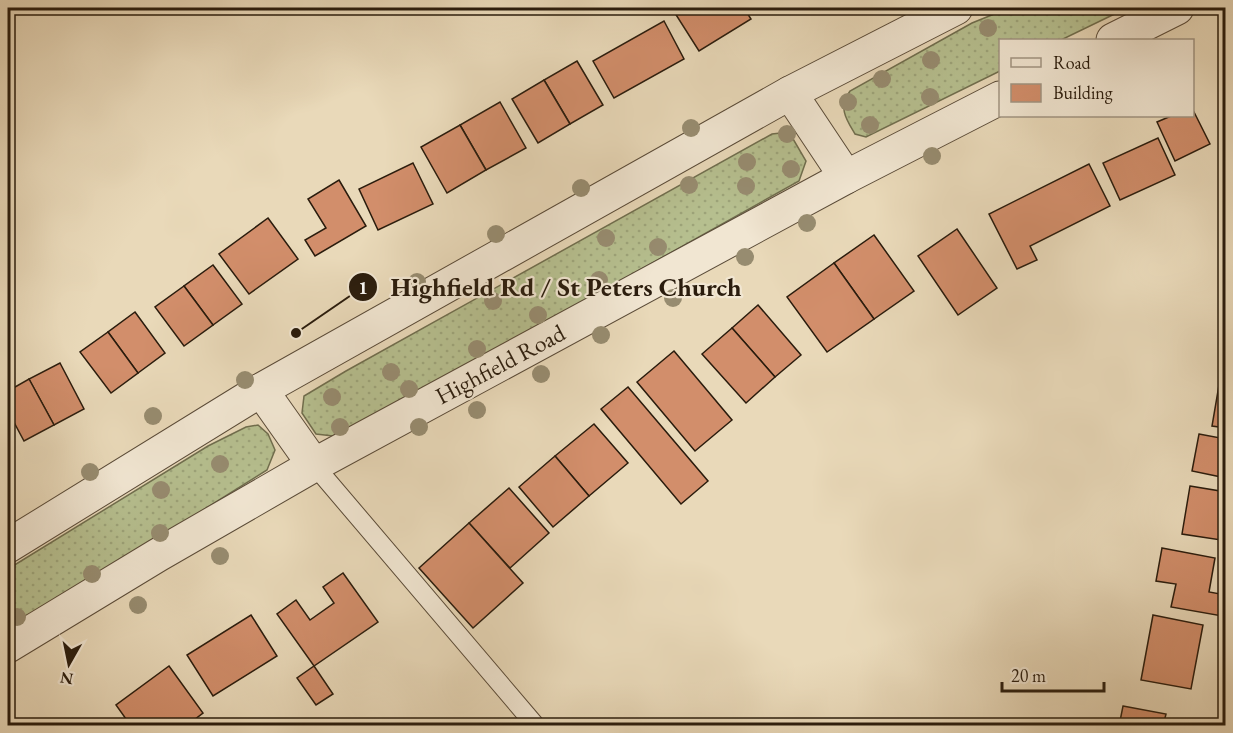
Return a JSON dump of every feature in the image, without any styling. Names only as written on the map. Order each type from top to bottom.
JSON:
[{"type":"street","points":[[8,546],[261,390],[790,93],[956,8]]},
{"type":"street","points":[[1115,39],[1177,8]]},
{"type":"street","points":[[790,93],[846,177]]},
{"type":"street","name":"Highfield Road","points":[[8,646],[158,555],[314,465],[846,177],[999,99]]},
{"type":"street","points":[[261,390],[314,465]]},
{"type":"lane","points":[[314,465],[536,726]]},
{"type":"green space","points":[[1009,8],[1127,8],[1063,39],[999,39],[999,71],[866,137],[855,134],[846,118],[844,108],[850,91],[972,23]]},
{"type":"green space","points":[[789,132],[806,161],[799,181],[416,395],[333,436],[316,434],[302,413],[304,396],[346,371],[772,134]]},
{"type":"green space","points":[[258,425],[268,434],[275,450],[267,470],[8,632],[8,569],[208,446],[246,427]]},
{"type":"building","points":[[677,8],[744,8],[751,19],[699,51],[673,10]]},
{"type":"building","points":[[664,21],[684,59],[614,98],[593,61]]},
{"type":"building","points":[[577,61],[603,105],[570,124],[544,80]]},
{"type":"building","points":[[544,80],[570,124],[538,143],[512,99]]},
{"type":"building","points":[[500,102],[526,148],[486,170],[460,125]]},
{"type":"building","points":[[1194,112],[1210,144],[1175,161],[1157,122],[1169,117],[1194,117]]},
{"type":"building","points":[[460,125],[486,170],[447,193],[421,147]]},
{"type":"building","points":[[1158,138],[1175,175],[1120,200],[1103,163]]},
{"type":"building","points":[[413,163],[433,204],[378,230],[359,189]]},
{"type":"building","points":[[1089,164],[1110,206],[1030,246],[1037,260],[1017,269],[989,214]]},
{"type":"building","points":[[339,180],[366,226],[315,256],[305,240],[326,228],[308,199]]},
{"type":"building","points":[[268,218],[298,259],[249,294],[219,254]]},
{"type":"building","points":[[957,229],[997,288],[958,315],[918,256]]},
{"type":"building","points":[[874,235],[914,291],[874,319],[834,263]]},
{"type":"building","points":[[834,263],[874,319],[827,352],[787,297]]},
{"type":"building","points":[[213,265],[242,304],[213,325],[184,286]]},
{"type":"building","points":[[184,286],[213,325],[184,346],[155,307]]},
{"type":"building","points":[[758,305],[801,355],[775,377],[732,328]]},
{"type":"building","points":[[135,312],[165,353],[138,373],[108,332]]},
{"type":"building","points":[[732,328],[775,377],[746,403],[702,354]]},
{"type":"building","points":[[108,332],[138,373],[111,393],[80,352]]},
{"type":"building","points":[[674,351],[732,420],[695,451],[637,382]]},
{"type":"building","points":[[60,363],[84,409],[54,425],[29,379]]},
{"type":"building","points":[[29,379],[54,425],[24,441],[8,411],[8,391]]},
{"type":"building","points":[[1220,379],[1226,380],[1226,428],[1212,426]]},
{"type":"building","points":[[628,387],[708,481],[681,504],[601,409]]},
{"type":"building","points":[[594,424],[628,463],[589,496],[555,456]]},
{"type":"building","points":[[1199,434],[1226,439],[1226,478],[1192,471]]},
{"type":"building","points":[[555,456],[589,496],[553,527],[519,487]]},
{"type":"building","points":[[1190,486],[1226,492],[1226,512],[1221,540],[1182,534]]},
{"type":"building","points":[[509,488],[549,533],[510,568],[469,523]]},
{"type":"building","points":[[469,523],[523,583],[473,628],[419,568]]},
{"type":"building","points":[[1162,548],[1215,558],[1209,592],[1226,595],[1222,616],[1171,607],[1176,584],[1156,581]]},
{"type":"building","points":[[343,573],[378,622],[314,666],[277,614],[296,600],[310,620],[334,603],[323,587]]},
{"type":"building","points":[[251,615],[277,656],[213,696],[187,655]]},
{"type":"building","points":[[1153,615],[1203,625],[1191,689],[1141,680]]},
{"type":"building","points":[[169,666],[203,713],[186,726],[131,726],[116,705]]},
{"type":"building","points":[[314,666],[333,694],[316,705],[297,678]]},
{"type":"building","points":[[1123,706],[1166,714],[1163,726],[1119,726]]},
{"type":"place","name":"Highfield Rd / St Peters Church","points":[[296,333]]}]
